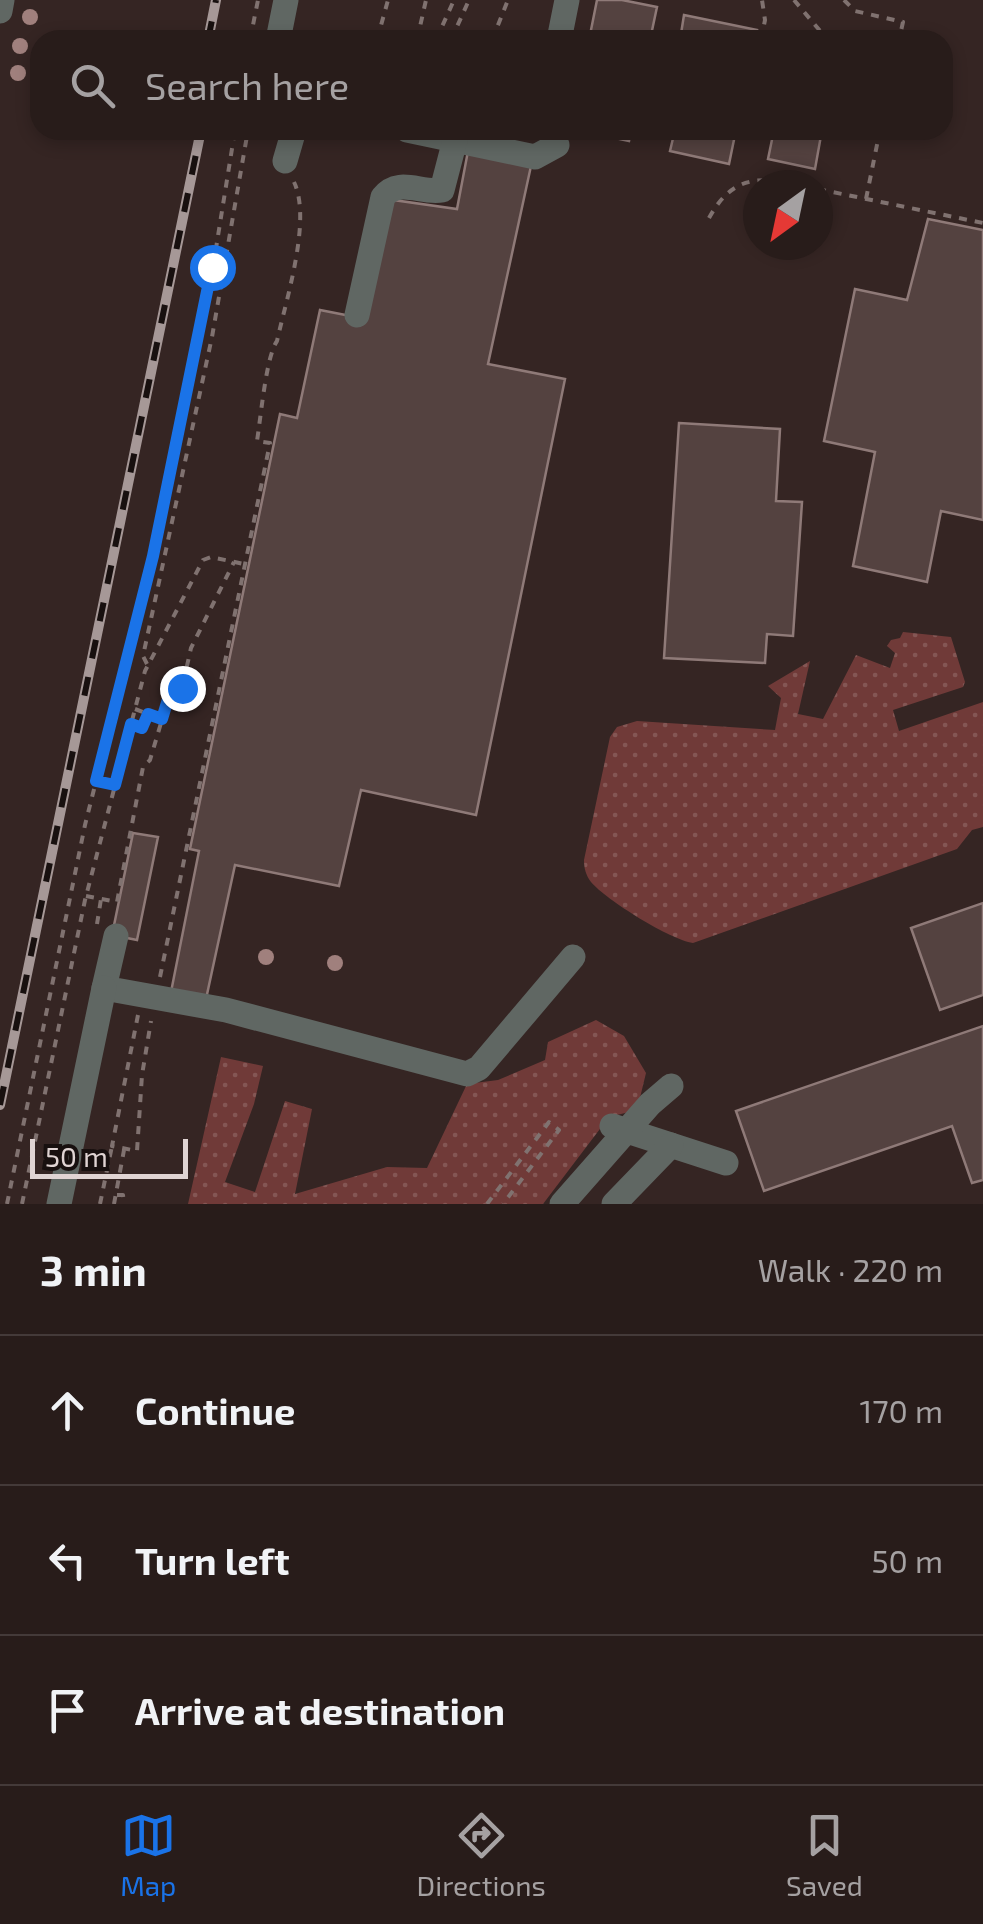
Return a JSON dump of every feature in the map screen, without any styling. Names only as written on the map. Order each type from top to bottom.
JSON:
[{"type":"street","points":[[0,11],[2,0]]},
{"type":"street","points":[[280,30],[286,0]]},
{"type":"street","points":[[561,30],[567,0]]},
{"type":"street","points":[[287,166],[292,140]]},
{"type":"street","points":[[357,315],[382,197],[395,186],[442,190],[455,140],[535,157],[557,145]]},
{"type":"street","points":[[59,1204],[116,936]]},
{"type":"street","points":[[104,988],[226,1010],[466,1074],[479,1068],[572,956]]},
{"type":"street","points":[[562,1204],[618,1128],[671,1086]]},
{"type":"street","points":[[618,1128],[726,1163]]},
{"type":"street","points":[[614,1204],[671,1145]]},
{"type":"path","points":[[252,30],[258,0]]},
{"type":"path","points":[[380,30],[388,0]]},
{"type":"path","points":[[419,30],[426,0]]},
{"type":"path","points":[[440,30],[454,0]]},
{"type":"path","points":[[456,30],[469,0]]},
{"type":"path","points":[[496,30],[508,0]]},
{"type":"path","points":[[762,0],[763,30]]},
{"type":"path","points":[[794,0],[819,30]]},
{"type":"path","points":[[844,0],[855,11],[903,22],[901,30]]},
{"type":"path","points":[[7,1204],[96,781],[153,556],[212,267],[232,140]]},
{"type":"path","points":[[148,665],[143,656],[212,337],[246,140]]},
{"type":"path","points":[[866,198],[878,140]]},
{"type":"path","points":[[100,1204],[270,443],[258,441],[273,346],[297,242],[300,196],[287,166]]},
{"type":"path","points":[[709,218],[730,192],[743,184]]},
{"type":"path","points":[[833,192],[983,223]]},
{"type":"path","points":[[22,1204],[86,896],[148,665],[204,560],[209,557],[244,564]]},
{"type":"path","points":[[86,896],[117,902],[143,766],[152,755],[172,686],[182,688],[191,648],[234,562]]},
{"type":"path","points":[[134,709],[162,719]]},
{"type":"path","points":[[131,724],[142,728],[148,714]]},
{"type":"path","points":[[96,781],[115,785]]},
{"type":"path","points":[[112,1146],[137,1151],[149,997]]},
{"type":"path","points":[[488,1204],[549,1122],[558,1130],[503,1204]]},
{"type":"path","points":[[114,1204],[124,1149]]},
{"type":"path","points":[[116,1195],[125,1195],[124,1204]]},
{"type":"shaded area","points":[[903,632],[951,637],[965,682],[963,687],[893,710],[899,731],[983,702],[983,827],[972,830],[957,849],[693,943],[639,918],[591,882],[584,860],[610,737],[617,727],[637,721],[775,730],[781,698],[768,686],[810,661],[798,714],[823,719],[856,655],[890,668],[895,653],[887,646]]},
{"type":"shaded area","points":[[596,1020],[624,1036],[646,1073],[637,1110],[609,1117],[543,1204],[188,1204],[221,1057],[263,1066],[254,1104],[225,1182],[255,1192],[285,1101],[312,1109],[295,1194],[387,1167],[427,1168],[467,1084],[498,1080],[545,1060],[548,1042]]},
{"type":"building","points":[[597,0],[657,7],[652,30],[591,30]]},
{"type":"building","points":[[684,15],[757,30],[682,30]]},
{"type":"building","points":[[673,140],[734,140],[729,164],[670,151]]},
{"type":"building","points":[[772,140],[820,140],[815,169],[768,159]]},
{"type":"building","points":[[468,151],[531,166],[488,364],[565,379],[476,815],[361,790],[339,886],[235,865],[206,999],[171,992],[199,851],[190,849],[280,414],[297,418],[320,310],[366,319],[393,200],[457,209]]},
{"type":"building","points":[[928,219],[983,230],[983,520],[941,511],[927,582],[853,566],[875,452],[824,441],[855,289],[907,300]]},
{"type":"building","points":[[679,423],[780,429],[776,501],[802,502],[793,636],[767,634],[765,663],[664,658]]},
{"type":"building","points":[[133,833],[158,837],[137,940],[112,935]]},
{"type":"building","points":[[983,903],[983,995],[940,1010],[911,928]]},
{"type":"building","points":[[983,1026],[983,1180],[972,1183],[952,1126],[764,1191],[736,1111]]},
{"type":"railway","points":[[210,30],[216,0]]},
{"type":"railway","points":[[0,1105],[199,140]]},
{"type":"route","points":[[182,688],[172,686],[162,719],[148,714],[142,728],[131,724],[115,785],[96,781],[153,556],[212,267]]}]
